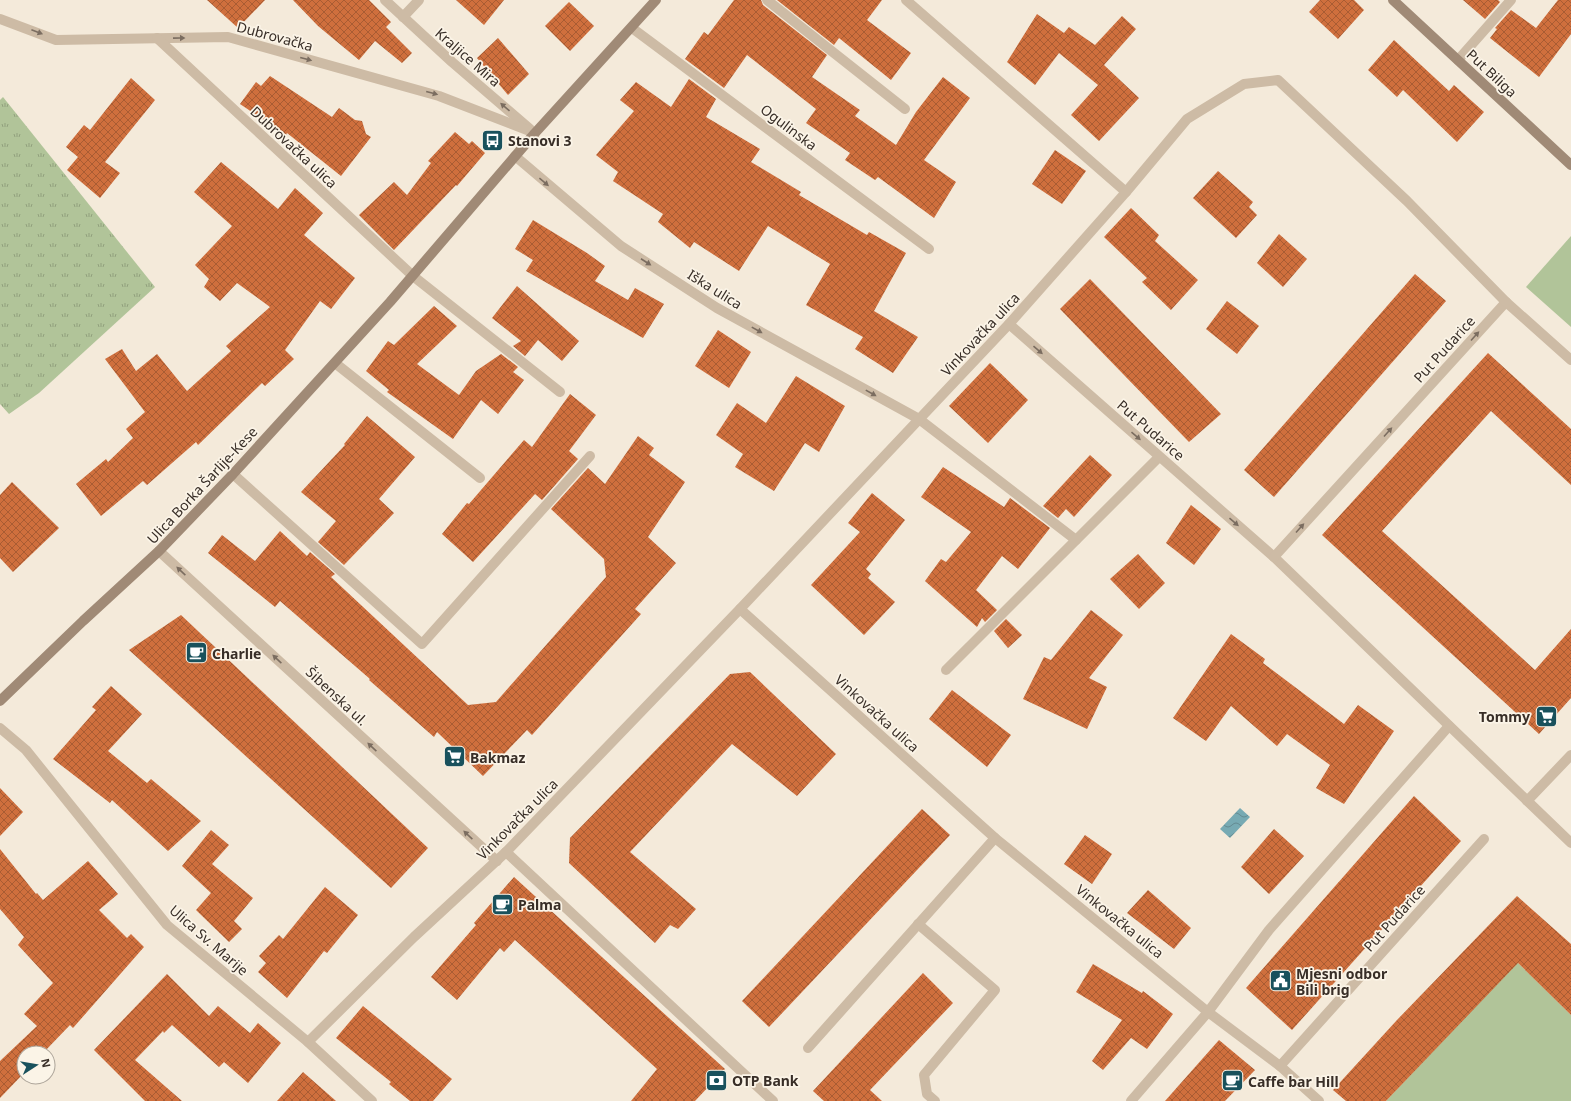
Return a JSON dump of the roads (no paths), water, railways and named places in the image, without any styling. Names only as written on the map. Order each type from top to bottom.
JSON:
[{"type":"street","name":"Kraljice Mira","points":[[385,0],[452,62],[535,133]]},
{"type":"street","points":[[403,17],[420,0]]},
{"type":"street","name":"Ulica Borka Šarlije-Kese","points":[[0,701],[82,621],[159,551],[233,474],[413,276],[535,133],[656,0]]},
{"type":"street","points":[[767,0],[904,110]]},
{"type":"street","points":[[906,0],[1126,192]]},
{"type":"street","name":"Put Biliga","points":[[1393,0],[1571,165]]},
{"type":"street","points":[[1458,60],[1511,0]]},
{"type":"street","name":"Dubrovačka","points":[[0,18],[56,40],[228,37],[439,96],[535,133]]},
{"type":"street","name":"Ogulinska","points":[[632,28],[929,248]]},
{"type":"street","name":"Dubrovačka ulica","points":[[157,38],[413,276]]},
{"type":"street","name":"Vinkovačka ulica","points":[[308,1042],[414,937],[506,852],[740,609],[1009,324],[1126,192],[1187,119],[1244,84],[1278,80],[1407,201],[1506,302]]},
{"type":"street","name":"Iška ulica","points":[[515,156],[621,246],[716,308],[919,420],[1076,540]]},
{"type":"street","points":[[413,276],[560,392]]},
{"type":"street","points":[[1506,302],[1571,360]]},
{"type":"street","name":"Put Pudarice","points":[[1274,557],[1506,302]]},
{"type":"street","name":"Put Pudarice","points":[[1009,324],[1274,557],[1571,843]]},
{"type":"street","points":[[335,363],[480,478]]},
{"type":"street","points":[[233,474],[422,644],[590,456]]},
{"type":"street","points":[[946,670],[1159,457]]},
{"type":"street","name":"Šibenska ul.","points":[[159,551],[497,861]]},
{"type":"street","name":"Vinkovačka ulica","points":[[740,609],[995,838],[1208,1012],[1280,1066]]},
{"type":"street","points":[[1131,1101],[1208,1012],[1269,930],[1449,726]]},
{"type":"street","name":"Ulica Sv. Marije","points":[[0,728],[26,750],[167,925],[308,1042],[372,1101]]},
{"type":"street","points":[[1527,801],[1571,755]]},
{"type":"street","points":[[808,1048],[995,838]]},
{"type":"street","name":"Put Pudarice","points":[[1280,1066],[1484,839]]},
{"type":"street","points":[[506,852],[773,1101]]},
{"type":"street","points":[[918,924],[995,990],[924,1075],[927,1094],[934,1101]]},
{"type":"street","points":[[1280,1066],[1319,1101]]},
{"type":"water","points":[[1240,808],[1250,817],[1230,838],[1220,829]]},
{"type":"place","name":"Stanovi 3","points":[[493,140]]},
{"type":"place","name":"Charlie","points":[[197,653]]},
{"type":"place","name":"Tommy","points":[[1546,716]]},
{"type":"place","name":"Bakmaz","points":[[455,757]]},
{"type":"place","name":"Palma","points":[[503,904]]},
{"type":"place","name":"Mjesni odbor Bili brig","points":[[1280,981]]},
{"type":"place","name":"OTP Bank","points":[[716,1080]]},
{"type":"place","name":"Caffe bar Hill","points":[[1232,1081]]}]
